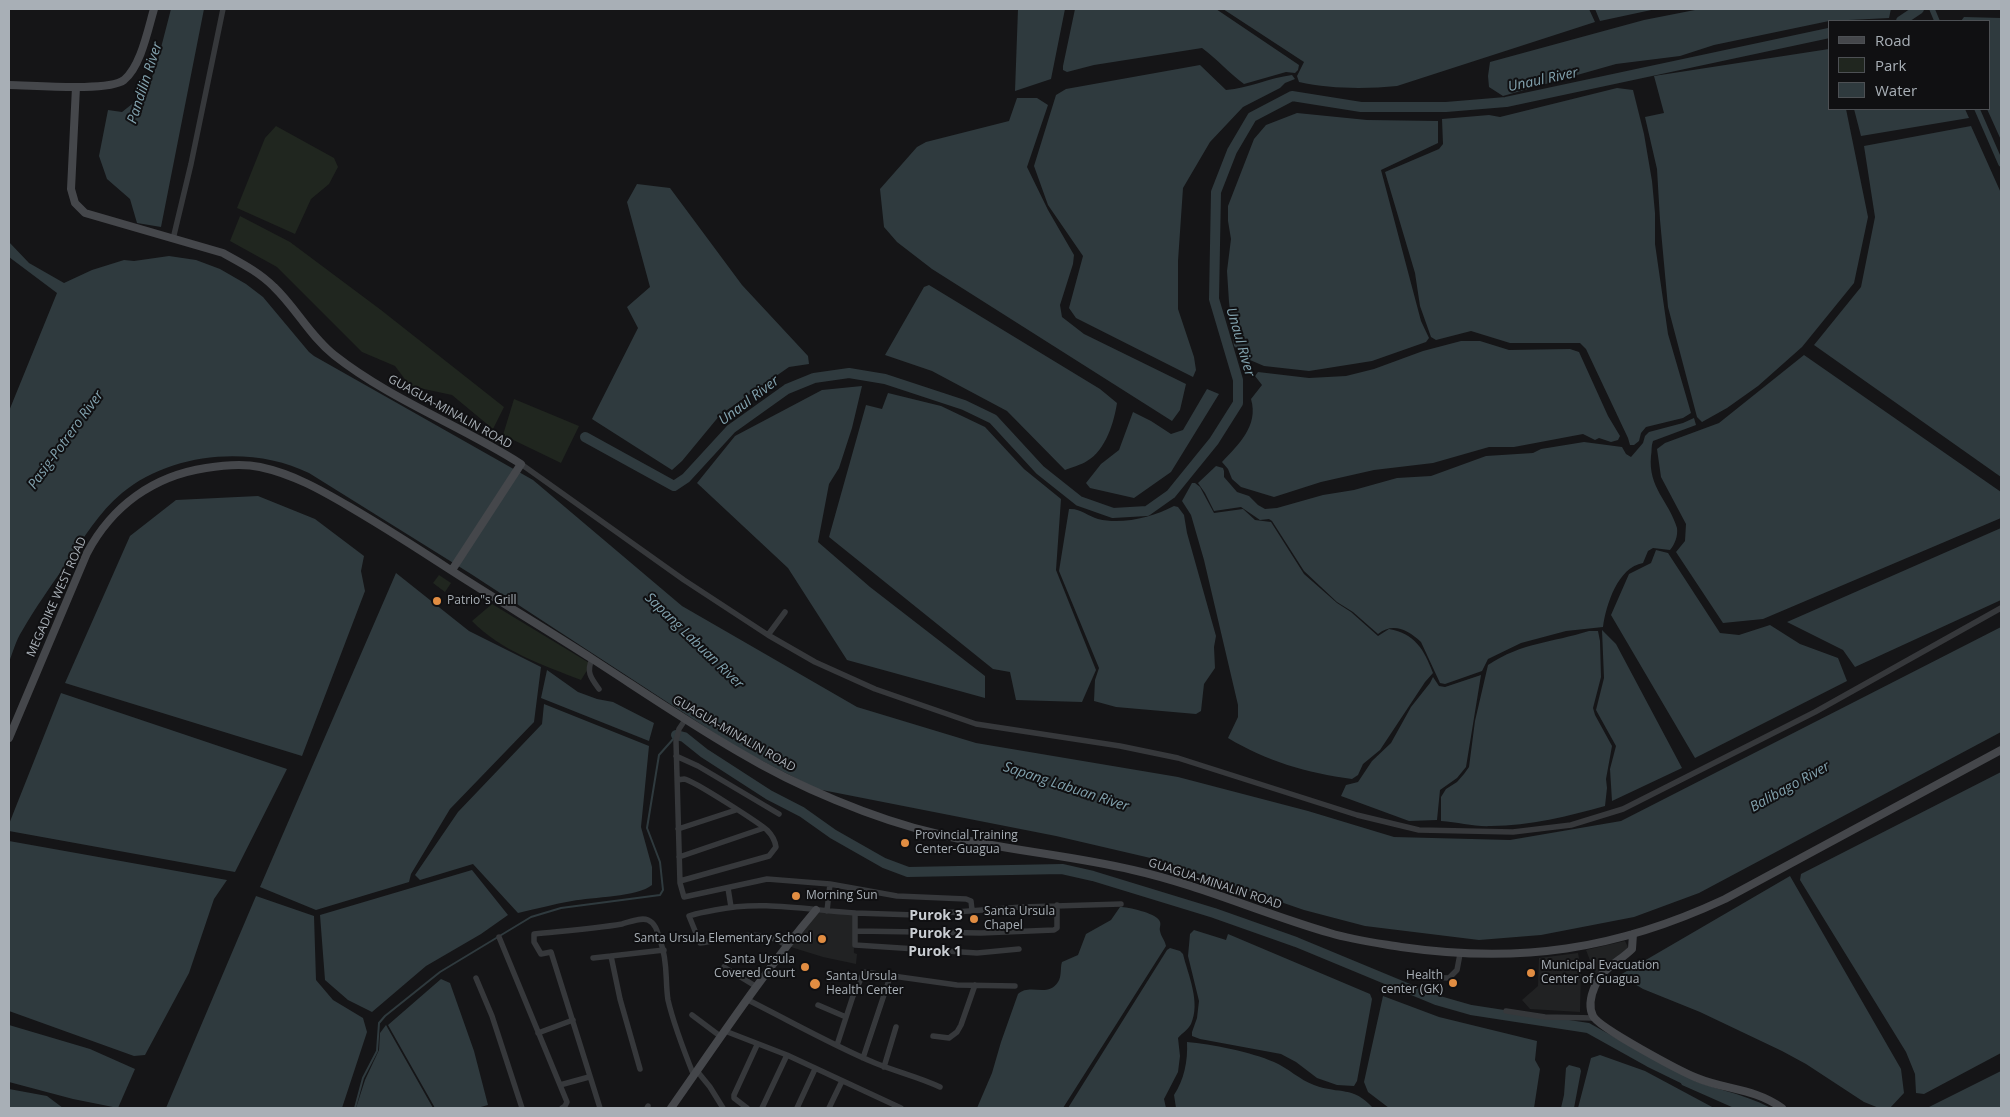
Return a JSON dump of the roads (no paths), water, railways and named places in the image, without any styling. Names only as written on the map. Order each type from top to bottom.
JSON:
[{"type":"main road","points":[[9,85],[76,87],[116,84],[125,79],[132,70],[143,47],[154,9]]},
{"type":"main road","name":"GUAGUA-MINALIN ROAD","points":[[76,87],[71,189],[75,203],[85,213],[223,254],[244,264],[260,274],[274,287],[319,342],[348,365],[519,467]]},
{"type":"main road","name":"MEGADIKE WEST ROAD","points":[[9,738],[87,553],[98,533],[133,496],[152,484],[171,476],[193,470],[234,465],[274,470],[295,478],[338,500],[453,568]]},
{"type":"main road","points":[[453,568],[519,467]]},
{"type":"main road","name":"GUAGUA-MINALIN ROAD","points":[[453,568],[685,720],[777,774],[864,811],[932,833],[1138,871],[1356,940],[1460,954],[1550,952],[1633,934],[1694,913],[1725,899],[2001,750]]},
{"type":"main road","points":[[672,1108],[786,945],[816,910]]},
{"type":"main road","points":[[1633,934],[1632,948],[1608,967],[1595,984],[1590,1008],[1594,1018],[1622,1038],[1697,1078],[1744,1090],[1775,1103],[1782,1108]]},
{"type":"street","points":[[173,239],[192,164],[223,9]]},
{"type":"street","points":[[519,467],[768,635],[815,662],[874,689],[976,724],[1120,746],[1178,758],[1357,815],[1419,830],[1513,832],[1571,825],[1623,809],[1815,712],[2001,608]]},
{"type":"street","points":[[768,635],[785,612]]},
{"type":"street","points":[[592,659],[588,667],[588,674],[599,689]]},
{"type":"street","points":[[685,720],[677,736],[676,756],[680,881],[685,898],[766,879],[830,884],[897,896],[966,899],[971,901],[972,910]]},
{"type":"street","points":[[676,756],[698,766],[780,814]]},
{"type":"street","points":[[677,780],[684,779],[698,785],[764,828],[775,841],[776,847],[769,856],[680,881]]},
{"type":"street","points":[[678,829],[736,810]]},
{"type":"street","points":[[679,857],[764,828]]},
{"type":"street","points":[[827,911],[830,884]]},
{"type":"street","points":[[728,888],[732,907]]},
{"type":"street","points":[[786,945],[776,938],[746,935],[734,935],[700,943],[688,916],[732,907],[768,905],[855,913],[916,915],[1057,905],[1121,904]]},
{"type":"street","points":[[856,931],[963,933],[1054,930],[1058,924],[1057,905]]},
{"type":"street","points":[[855,913],[855,945],[977,953],[1019,949]]},
{"type":"street","points":[[600,1108],[551,952],[541,954],[534,942],[534,934],[647,920],[655,925],[664,950],[666,964],[665,982],[679,1037],[696,1074],[710,1087],[723,1108]]},
{"type":"street","points":[[498,937],[567,1102],[562,1108]]},
{"type":"street","points":[[593,958],[664,950]]},
{"type":"street","points":[[1420,977],[1449,978],[1457,970],[1460,954]]},
{"type":"street","points":[[611,956],[620,999],[640,1069]]},
{"type":"street","points":[[724,967],[757,987]]},
{"type":"street","points":[[837,1045],[864,972],[890,977],[975,985],[1015,986]]},
{"type":"street","points":[[863,1058],[890,977]]},
{"type":"street","points":[[476,978],[492,1016],[522,1108]]},
{"type":"street","points":[[933,1036],[949,1038],[957,1032],[975,985]]},
{"type":"street","points":[[748,1000],[863,1058],[921,1078],[940,1087]]},
{"type":"street","points":[[818,1005],[846,1017]]},
{"type":"street","points":[[1506,1010],[1546,1017],[1594,1018]]},
{"type":"street","points":[[692,1015],[722,1034],[787,1055],[866,1091],[897,1108]]},
{"type":"street","points":[[538,1033],[573,1020]]},
{"type":"street","points":[[884,1066],[896,1027]]},
{"type":"street","points":[[747,1108],[734,1097],[757,1045]]},
{"type":"street","points":[[762,1108],[787,1055]]},
{"type":"street","points":[[797,1108],[815,1069]]},
{"type":"street","points":[[560,1085],[589,1077]]},
{"type":"street","points":[[829,1108],[842,1081]]},
{"type":"water","points":[[171,9],[204,9],[161,227],[137,223],[130,199],[107,179],[99,156],[108,110],[122,112],[146,93],[156,67]]},
{"type":"water","points":[[1018,9],[1065,9],[1051,79],[1015,91]]},
{"type":"water","points":[[1075,9],[1216,9],[1299,65],[1298,70],[1295,73],[1286,72],[1244,84],[1202,48],[1094,65],[1067,72],[1063,70],[1063,66]]},
{"type":"water","points":[[1223,9],[1589,9],[1595,22],[1397,86],[1348,88],[1299,82],[1297,76],[1304,62]]},
{"type":"water","points":[[1595,9],[1656,9],[1600,21]]},
{"type":"water","points":[[1700,9],[1891,9],[1889,18],[1828,20],[1714,45],[1680,56],[1616,64],[1503,96],[1489,87],[1490,62],[1644,20]]},
{"type":"water","points":[[1964,17],[2001,18],[2001,140],[1987,110],[1990,110],[1990,20],[1962,20]]},
{"type":"water","points":[[1828,49],[1828,110],[1846,110],[1868,217],[1854,283],[1802,347],[1758,386],[1727,408],[1702,422],[1697,417],[1668,307],[1657,169],[1645,117],[1664,113],[1654,76]]},
{"type":"water","points":[[1200,65],[1226,90],[1292,75],[1295,79],[1243,107],[1210,142],[1183,188],[1178,261],[1178,309],[1194,357],[1196,370],[1193,377],[1076,318],[1069,308],[1083,256],[1048,205],[1034,166],[1056,95],[1066,89]]},
{"type":"water","points":[[1617,88],[1633,90],[1644,134],[1652,181],[1655,244],[1668,334],[1691,413],[1683,418],[1646,427],[1641,433],[1639,441],[1634,445],[1630,445],[1586,349],[1580,343],[1510,343],[1471,331],[1436,340],[1431,337],[1420,306],[1415,273],[1385,172],[1439,149],[1443,144],[1442,119],[1489,115],[1500,117]]},
{"type":"water","points":[[1017,98],[1037,98],[1048,105],[1027,167],[1048,210],[1074,255],[1060,305],[1062,317],[1084,334],[1186,384],[1180,410],[1172,421],[932,269],[897,242],[884,227],[880,189],[917,147],[926,142],[1009,121]]},
{"type":"water","points":[[1854,110],[1965,110],[1969,118],[1861,136]]},
{"type":"water","points":[[1297,113],[1367,120],[1438,121],[1438,143],[1381,170],[1421,321],[1429,338],[1426,342],[1372,361],[1309,371],[1264,366],[1250,360],[1234,346],[1227,271],[1231,239],[1228,206],[1254,139],[1266,125]]},
{"type":"water","points":[[1971,126],[2001,193],[2001,477],[1814,345],[1861,287],[1875,217],[1864,146]]},
{"type":"water","points":[[637,184],[670,188],[742,285],[808,356],[809,364],[789,367],[720,415],[682,461],[672,470],[592,419],[638,328],[627,307],[650,287],[627,202]]},
{"type":"water","points":[[9,242],[29,263],[64,283],[92,270],[124,260],[134,261],[169,256],[196,260],[220,269],[246,284],[263,297],[314,356],[533,480],[682,606],[857,707],[976,743],[1178,777],[1308,811],[1394,837],[1510,840],[1621,821],[2001,627],[2001,732],[1699,893],[1634,917],[1541,935],[1479,940],[1365,926],[1304,910],[1159,860],[1056,836],[817,789],[739,749],[471,574],[309,473],[287,464],[263,459],[238,456],[188,461],[142,479],[122,493],[92,526],[43,597],[16,642],[9,662],[9,411],[57,293],[9,257]]},
{"type":"water","points":[[929,285],[1100,389],[1117,403],[1108,435],[1094,456],[1065,470],[1007,411],[932,371],[885,355],[924,287]]},
{"type":"water","points":[[1461,341],[1480,341],[1509,350],[1570,349],[1579,352],[1608,416],[1620,436],[1618,440],[1611,442],[1599,438],[1595,440],[1583,434],[1514,447],[1489,447],[1433,463],[1374,470],[1321,482],[1274,497],[1241,487],[1232,479],[1228,469],[1222,462],[1240,442],[1250,426],[1253,409],[1251,399],[1262,385],[1255,376],[1258,372],[1309,378],[1346,376]]},
{"type":"water","points":[[1804,355],[2001,492],[2001,518],[1763,619],[1723,623],[1676,552],[1685,541],[1686,524],[1661,477],[1657,449],[1665,443],[1719,423]]},
{"type":"water","points":[[862,386],[852,428],[839,468],[829,484],[818,542],[870,587],[985,676],[985,698],[847,660],[788,568],[697,483],[735,436],[822,390]]},
{"type":"water","points":[[1207,389],[1219,394],[1171,472],[1134,498],[1090,488],[1086,483],[1101,464],[1119,450],[1133,412],[1171,434],[1183,430]]},
{"type":"water","points":[[888,393],[941,406],[985,427],[1024,469],[1061,499],[1056,570],[1096,670],[1082,702],[1016,700],[1010,672],[993,669],[829,537],[866,405],[882,409]]},
{"type":"water","points":[[1694,418],[1696,425],[1653,441],[1652,445],[1651,467],[1653,477],[1677,528],[1675,543],[1670,550],[1653,548],[1648,551],[1643,563],[1634,566],[1620,579],[1610,598],[1603,627],[1566,631],[1521,643],[1488,659],[1482,671],[1445,684],[1440,683],[1421,642],[1406,631],[1395,628],[1384,630],[1378,634],[1353,612],[1337,602],[1304,571],[1272,521],[1269,519],[1260,520],[1241,507],[1214,511],[1198,483],[1216,466],[1223,468],[1224,477],[1237,492],[1249,496],[1265,509],[1277,508],[1397,478],[1431,476],[1486,456],[1533,453],[1541,449],[1584,442],[1622,447],[1626,454],[1631,457],[1643,443],[1645,436],[1649,432],[1683,423]]},
{"type":"water","points":[[1192,483],[1200,487],[1214,513],[1243,509],[1255,520],[1271,522],[1304,574],[1337,603],[1351,612],[1378,636],[1389,629],[1406,635],[1417,644],[1426,657],[1433,673],[1380,750],[1363,764],[1358,775],[1352,779],[1287,765],[1257,753],[1228,738],[1238,717],[1238,705],[1204,560],[1191,515],[1182,501]]},
{"type":"water","points":[[258,496],[315,519],[364,556],[361,571],[365,591],[302,756],[65,683],[130,536],[176,500]]},
{"type":"water","points":[[1174,506],[1178,507],[1184,515],[1187,533],[1216,636],[1214,647],[1215,668],[1204,684],[1201,711],[1196,714],[1116,707],[1094,701],[1095,680],[1099,668],[1059,571],[1069,509],[1080,511],[1098,519],[1117,521],[1147,517]]},
{"type":"water","points":[[2001,528],[2001,600],[1855,667],[1843,650],[1787,622]]},
{"type":"water","points":[[1656,550],[1668,553],[1720,633],[1739,635],[1770,625],[1800,644],[1838,658],[1847,681],[1695,758],[1611,615],[1629,574],[1651,563]]},
{"type":"water","points":[[396,573],[469,631],[541,667],[534,722],[450,809],[411,874],[409,882],[316,910],[260,887]]},
{"type":"water","points":[[1602,630],[1616,644],[1682,768],[1612,801],[1610,769],[1616,746],[1596,710],[1604,678]]},
{"type":"water","points":[[1589,631],[1598,631],[1600,641],[1601,677],[1593,708],[1612,746],[1606,779],[1605,806],[1563,817],[1506,826],[1485,826],[1441,821],[1441,797],[1446,789],[1457,782],[1469,767],[1475,721],[1488,665],[1501,657],[1525,647]]},
{"type":"water","points":[[547,670],[578,692],[597,699],[613,702],[654,723],[649,741],[541,698]]},
{"type":"water","points":[[1481,675],[1466,767],[1457,778],[1440,790],[1437,820],[1409,821],[1341,796],[1346,785],[1358,782],[1372,761],[1391,743],[1411,707],[1433,677],[1439,686],[1445,687]]},
{"type":"water","points":[[61,693],[287,769],[235,872],[9,831],[9,824]]},
{"type":"water","points":[[544,704],[649,746],[641,827],[652,867],[652,885],[636,892],[572,901],[518,913],[473,864],[420,880],[415,875],[458,812],[542,724]]},
{"type":"water","points":[[2001,772],[2001,1053],[1924,1094],[1916,1093],[1915,1074],[1906,1052],[1800,880],[1801,874]]},
{"type":"water","points":[[9,841],[227,880],[214,899],[189,973],[145,1055],[134,1056],[9,1011]]},
{"type":"water","points":[[472,870],[508,915],[481,934],[426,966],[372,1012],[348,1000],[325,980],[320,915]]},
{"type":"water","points":[[1790,876],[1901,1069],[1904,1093],[1890,1108],[1879,1108],[1864,1102],[1806,1064],[1782,1051],[1700,1012],[1643,989],[1620,975]]},
{"type":"water","points":[[256,896],[314,916],[316,980],[333,1000],[363,1018],[367,1032],[342,1108],[166,1108]]},
{"type":"water","points":[[1120,907],[1141,911],[1157,917],[1160,921],[1160,930],[1166,946],[1063,1108],[977,1108],[992,1073],[1018,994],[1028,990],[1044,990],[1054,987],[1059,980],[1062,962],[1078,955],[1086,934],[1111,920]]},
{"type":"water","points":[[1194,930],[1226,940],[1228,934],[1370,994],[1372,999],[1371,1005],[1357,1081],[1354,1086],[1337,1085],[1317,1078],[1296,1062],[1281,1054],[1192,1036],[1199,1001],[1188,956],[1190,934]]},
{"type":"water","points":[[1170,948],[1183,954],[1193,989],[1195,1007],[1191,1024],[1178,1038],[1180,1056],[1178,1072],[1164,1099],[1166,1108],[1068,1108],[1167,950]]},
{"type":"water","points":[[441,979],[450,983],[474,1051],[488,1105],[477,1108],[435,1108],[388,1025]]},
{"type":"water","points":[[1383,996],[1439,1017],[1537,1041],[1535,1060],[1540,1069],[1534,1108],[1389,1108],[1368,1092],[1364,1082]]},
{"type":"water","points":[[9,1025],[90,1049],[135,1069],[118,1108],[73,1099],[9,1082]]},
{"type":"water","points":[[386,1025],[433,1108],[356,1108],[365,1080],[379,1050],[380,1033]]},
{"type":"water","points":[[1187,1042],[1231,1049],[1265,1058],[1314,1085],[1359,1096],[1373,1108],[1176,1108],[1174,1095],[1185,1070]]},
{"type":"water","points":[[1600,1055],[1645,1071],[1714,1108],[1578,1108],[1591,1058]]},
{"type":"water","points":[[1569,1065],[1580,1068],[1581,1071],[1574,1108],[1561,1108],[1566,1068]]},
{"type":"water","points":[[2001,1071],[2001,1108],[1929,1107]]},
{"type":"water","points":[[1675,1073],[1699,1083],[1748,1098],[1771,1108],[1734,1108],[1682,1085]]},
{"type":"water","points":[[9,1089],[47,1096],[63,1108],[9,1108]]},
{"type":"waterway","name":"Unaul River","points":[[1902,20],[1919,9]]},
{"type":"waterway","points":[[1932,9],[1937,20]]},
{"type":"waterway","name":"Unaul River","points":[[585,437],[674,486],[686,478],[731,429],[787,389],[814,378],[849,373],[885,379],[964,405],[993,419],[1040,470],[1079,501],[1113,513],[1147,511],[1171,494],[1214,441],[1238,403],[1238,380],[1214,299],[1216,192],[1232,151],[1252,117],[1292,96],[1361,107],[1446,107],[1506,102],[1828,33]]},
{"type":"waterway","points":[[1977,110],[2001,164]]},
{"type":"waterway","points":[[676,735],[684,737],[704,753],[769,795],[802,812],[833,834],[884,863],[908,872],[1062,869],[1093,876],[1214,913],[1296,942],[1436,1000],[1471,1010],[1588,1028],[1649,1062],[1690,1082]]},
{"type":"waterway","points":[[355,1108],[363,1078],[377,1051],[379,1023],[385,1016],[440,972],[531,917],[561,908],[660,895],[663,890],[660,862],[647,828],[659,755],[675,737]]},
{"type":"place","name":"Patrio\"s Grill","points":[[437,601]]},
{"type":"place","name":"Provincial Training Center-Guagua","points":[[905,843]]},
{"type":"place","name":"Morning Sun","points":[[796,896]]},
{"type":"place","name":"Santa Ursula Chapel","points":[[974,919]]},
{"type":"place","name":"Santa Ursula Elementary School","points":[[822,939]]},
{"type":"place","name":"Santa Ursula Covered Court","points":[[805,967]]},
{"type":"place","name":"Municipal Evacuation Center of Guagua","points":[[1531,973]]},
{"type":"place","name":"Health center (GK)","points":[[1453,983]]},
{"type":"place","name":"Santa Ursula Health Center","points":[[815,984]]},
{"type":"district","name":"Purok 3","points":[[936,916]]},
{"type":"district","name":"Purok 2","points":[[936,934]]},
{"type":"district","name":"Purok 1","points":[[935,952]]},
{"type":"water label","name":"Pandilin River","points":[[145,83]]},
{"type":"water label","name":"Pasig-Potrero River","points":[[66,440]]},
{"type":"water label","name":"Sapang Labuan River","points":[[694,641]]},
{"type":"water label","name":"Sapang Labuan River","points":[[1066,787]]},
{"type":"water label","name":"Balibago River","points":[[1790,787]]}]
